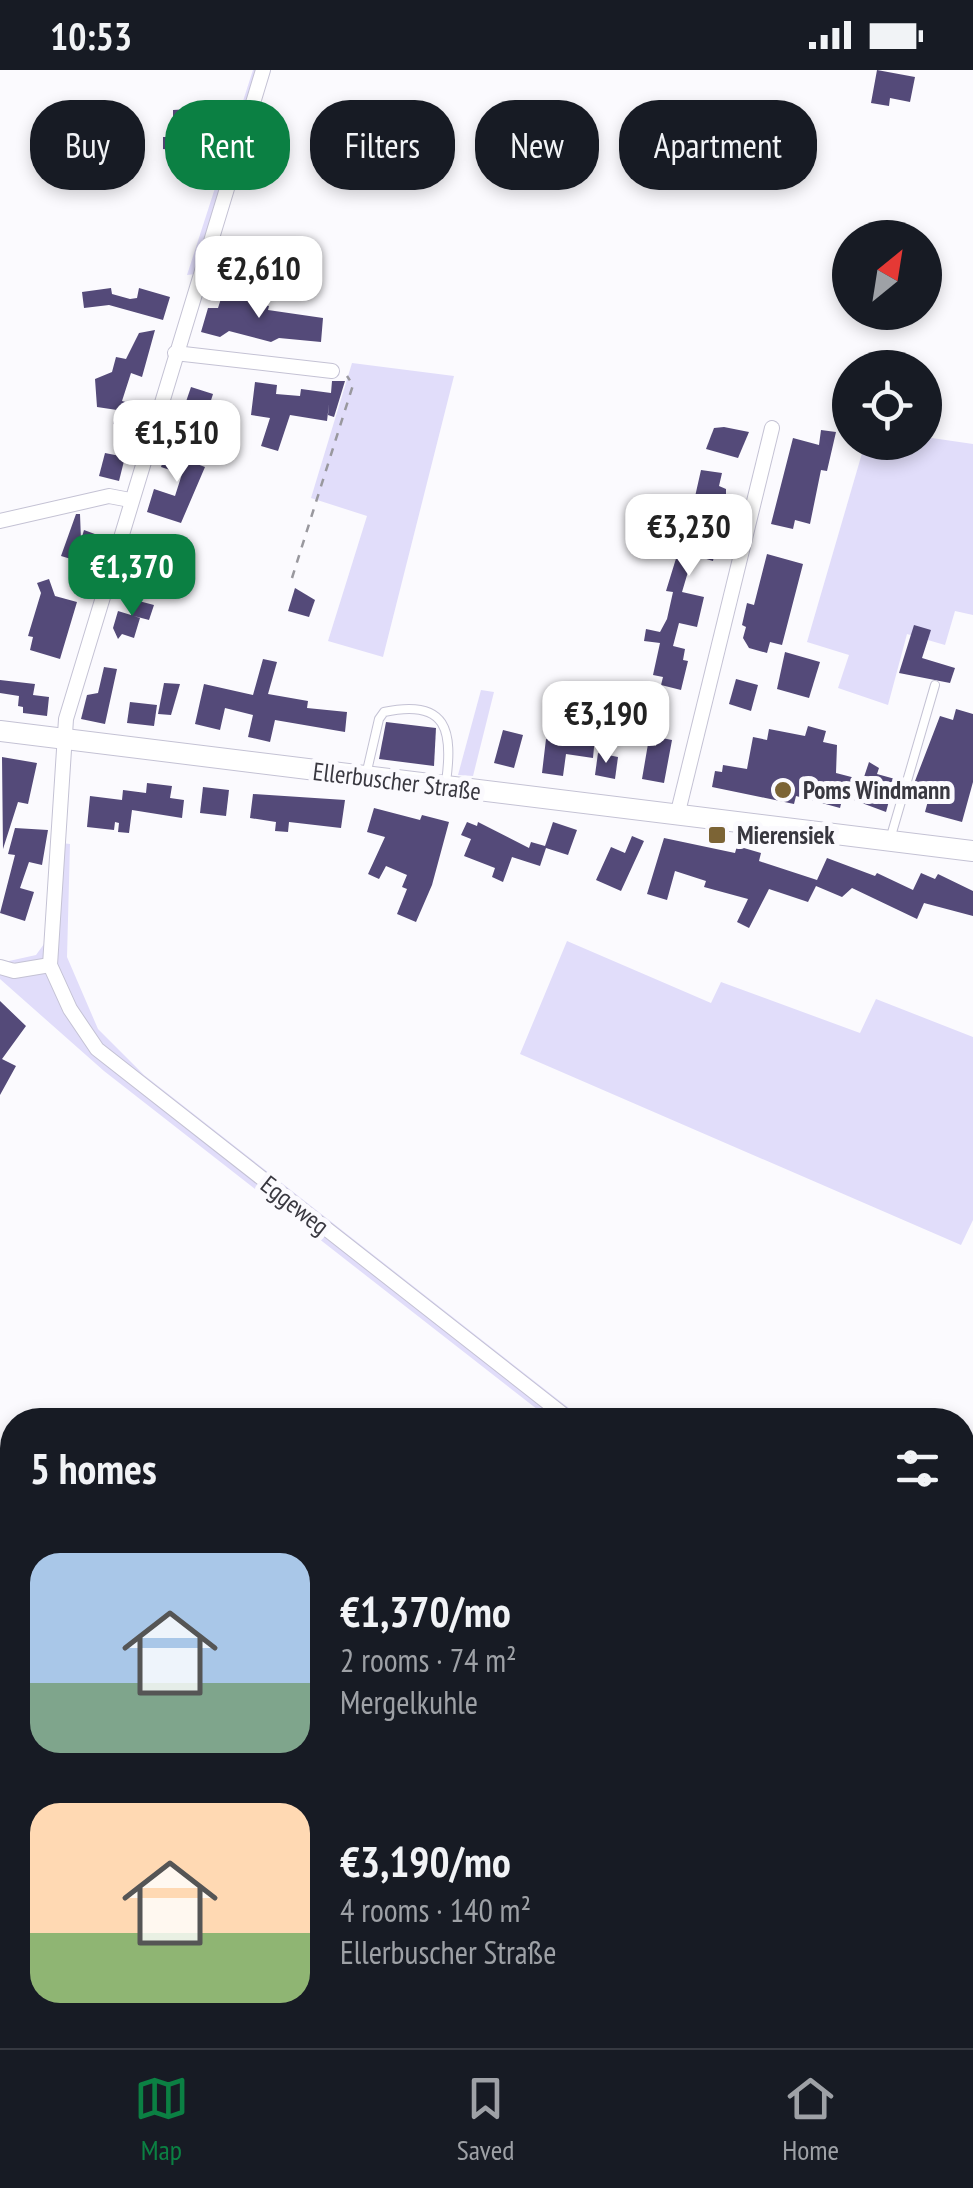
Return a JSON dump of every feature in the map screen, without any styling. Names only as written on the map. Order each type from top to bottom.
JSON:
[{"type":"main road","name":"Ellerbuscher Straße","points":[[0,731],[973,851]]},
{"type":"street","name":"Eggeweg","points":[[262,70],[66,719],[50,965],[70,1009],[98,1049],[555,1408]]},
{"type":"street","points":[[175,353],[332,371]]},
{"type":"street","points":[[677,816],[772,428]]},
{"type":"street","points":[[0,521],[109,496],[130,500]]},
{"type":"street","points":[[0,967],[14,972],[50,965]]},
{"type":"lane","points":[[890,841],[934,685]]},
{"type":"lane","points":[[366,777],[379,719],[384,712],[395,710],[438,717],[446,725],[450,750],[445,787]]},
{"type":"path","points":[[292,578],[353,385],[344,374],[332,371]]},
{"type":"shaded area","points":[[253,70],[271,70],[261,100],[243,100]]},
{"type":"shaded area","points":[[214,190],[232,190],[205,273],[187,275]]},
{"type":"shaded area","points":[[352,363],[454,376],[383,657],[328,641],[367,516],[311,498]]},
{"type":"shaded area","points":[[942,439],[973,444],[973,615],[955,611],[945,645],[907,634],[888,705],[838,688],[849,655],[807,642],[860,460],[942,460]]},
{"type":"shaded area","points":[[481,690],[494,692],[473,776],[458,775]]},
{"type":"shaded area","points":[[52,842],[70,844],[67,957],[98,1029],[144,1075],[569,1408],[536,1408],[104,1071],[0,979],[0,963],[36,955],[44,944]]},
{"type":"shaded area","points":[[567,941],[711,1003],[721,982],[860,1033],[876,999],[973,1037],[973,1220],[961,1245],[520,1054]]},
{"type":"building","points":[[877,70],[915,77],[910,102],[890,98],[889,106],[871,103]]},
{"type":"building","points":[[225,286],[242,292],[240,298],[269,306],[268,310],[323,318],[321,342],[279,338],[271,342],[229,331],[220,337],[201,332],[208,308],[218,308]]},
{"type":"building","points":[[111,288],[112,294],[130,299],[137,298],[139,288],[170,297],[163,320],[109,305],[84,308],[82,292]]},
{"type":"building","points":[[155,330],[142,377],[131,373],[122,401],[140,406],[133,430],[113,424],[117,410],[97,407],[95,379],[112,372],[116,357],[126,359],[139,333]]},
{"type":"building","points":[[332,381],[345,381],[334,417],[328,415],[329,404],[327,421],[290,415],[278,451],[261,446],[270,418],[251,415],[255,382],[277,385],[276,394],[300,396],[301,389],[331,393]]},
{"type":"building","points":[[191,387],[213,394],[201,432],[178,425]]},
{"type":"building","points":[[714,428],[749,432],[738,458],[706,449]]},
{"type":"building","points":[[821,430],[832,431],[827,471],[821,470],[810,524],[795,520],[793,529],[771,524],[793,438],[819,445]]},
{"type":"building","points":[[168,446],[200,456],[197,464],[205,467],[181,523],[147,512],[154,489],[175,496],[182,474],[161,467]]},
{"type":"building","points":[[105,453],[125,457],[119,481],[99,476]]},
{"type":"building","points":[[701,470],[722,473],[719,486],[726,489],[726,498],[713,561],[693,555],[682,592],[704,597],[697,627],[679,623],[673,646],[685,649],[683,660],[688,661],[681,690],[661,685],[663,677],[653,675],[660,643],[644,641],[646,629],[660,632],[667,619],[673,592],[666,591],[682,539],[693,537],[699,512],[692,510]]},
{"type":"building","points":[[76,514],[80,514],[81,540],[84,530],[103,537],[94,566],[61,556]]},
{"type":"building","points":[[137,552],[146,556],[150,565],[146,574],[137,578],[128,574],[124,565],[128,556]]},
{"type":"building","points":[[767,554],[803,564],[782,645],[770,642],[767,653],[749,648],[743,638],[746,627],[742,625],[747,603],[754,605]]},
{"type":"building","points":[[49,579],[55,596],[77,602],[60,659],[30,650],[33,637],[28,636],[41,593],[37,583]]},
{"type":"building","points":[[295,588],[315,600],[309,617],[288,611]]},
{"type":"building","points":[[135,600],[154,605],[149,620],[134,616],[140,618],[134,638],[122,634],[118,639],[113,628],[118,611],[131,615]]},
{"type":"building","points":[[914,625],[931,630],[922,658],[955,668],[950,683],[899,673]]},
{"type":"building","points":[[785,652],[820,662],[809,698],[777,689]]},
{"type":"building","points":[[263,659],[277,662],[268,694],[308,701],[307,708],[347,712],[345,732],[275,720],[270,742],[248,737],[253,715],[225,708],[220,730],[195,724],[204,684],[253,695]]},
{"type":"building","points":[[104,667],[117,669],[105,724],[81,719],[87,695],[98,693]]},
{"type":"building","points":[[736,679],[758,685],[751,711],[729,704]]},
{"type":"building","points":[[0,680],[35,684],[33,695],[49,697],[47,716],[23,713],[23,707],[18,706],[19,696],[0,693]]},
{"type":"building","points":[[164,683],[180,684],[171,715],[158,714]]},
{"type":"building","points":[[130,702],[157,705],[154,726],[127,723]]},
{"type":"building","points":[[956,709],[973,714],[973,782],[962,822],[925,812],[932,786],[915,781],[940,716],[953,720]]},
{"type":"building","points":[[386,722],[436,728],[434,766],[379,759]]},
{"type":"building","points":[[808,726],[826,731],[823,742],[837,745],[836,773],[863,780],[869,762],[879,768],[877,774],[895,779],[886,812],[843,796],[840,808],[796,796],[794,804],[712,787],[715,771],[722,772],[723,765],[747,769],[753,737],[767,740],[769,729],[805,736]]},
{"type":"building","points":[[503,730],[523,735],[514,768],[494,763]]},
{"type":"building","points":[[571,734],[595,737],[593,758],[566,754],[563,776],[542,773],[546,739],[568,742]]},
{"type":"building","points":[[657,737],[672,740],[664,783],[642,779],[648,744],[656,746]]},
{"type":"building","points":[[598,753],[618,757],[615,779],[595,775]]},
{"type":"building","points":[[2,757],[37,763],[28,804],[18,802],[3,849]]},
{"type":"building","points":[[147,783],[172,786],[170,798],[184,800],[182,818],[132,810],[129,833],[118,832],[119,823],[115,822],[114,830],[87,827],[90,796],[122,800],[123,790],[146,793]]},
{"type":"building","points":[[203,787],[229,790],[226,816],[200,813]]},
{"type":"building","points":[[253,794],[345,800],[341,828],[289,822],[288,832],[275,831],[276,822],[250,818]]},
{"type":"building","points":[[374,808],[420,820],[422,815],[449,822],[432,885],[416,922],[397,914],[407,889],[402,887],[407,875],[386,866],[379,879],[368,874],[385,837],[367,832]]},
{"type":"building","points":[[467,822],[477,826],[478,822],[529,848],[531,842],[545,846],[553,822],[577,830],[568,855],[546,848],[540,866],[512,857],[503,882],[492,877],[495,868],[464,856],[471,839],[461,835]]},
{"type":"building","points":[[15,828],[48,830],[42,865],[29,862],[20,888],[34,892],[25,921],[0,913],[15,855],[8,854]]},
{"type":"building","points":[[632,836],[644,841],[621,891],[596,880],[611,847],[625,853]]},
{"type":"building","points":[[664,838],[735,853],[737,846],[761,853],[759,861],[817,880],[827,858],[875,876],[877,873],[913,890],[921,873],[935,879],[938,874],[973,891],[973,916],[924,903],[917,919],[852,888],[842,897],[816,886],[808,902],[769,889],[749,928],[737,922],[748,899],[704,887],[706,881],[675,871],[667,900],[647,894]]},
{"type":"building","points":[[0,1001],[26,1026],[2,1059],[16,1066],[0,1095]]},
{"type":"place","name":"Poms Windmann","points":[[783,790]]},
{"type":"place","name":"Mierensiek","points":[[717,835]]}]
